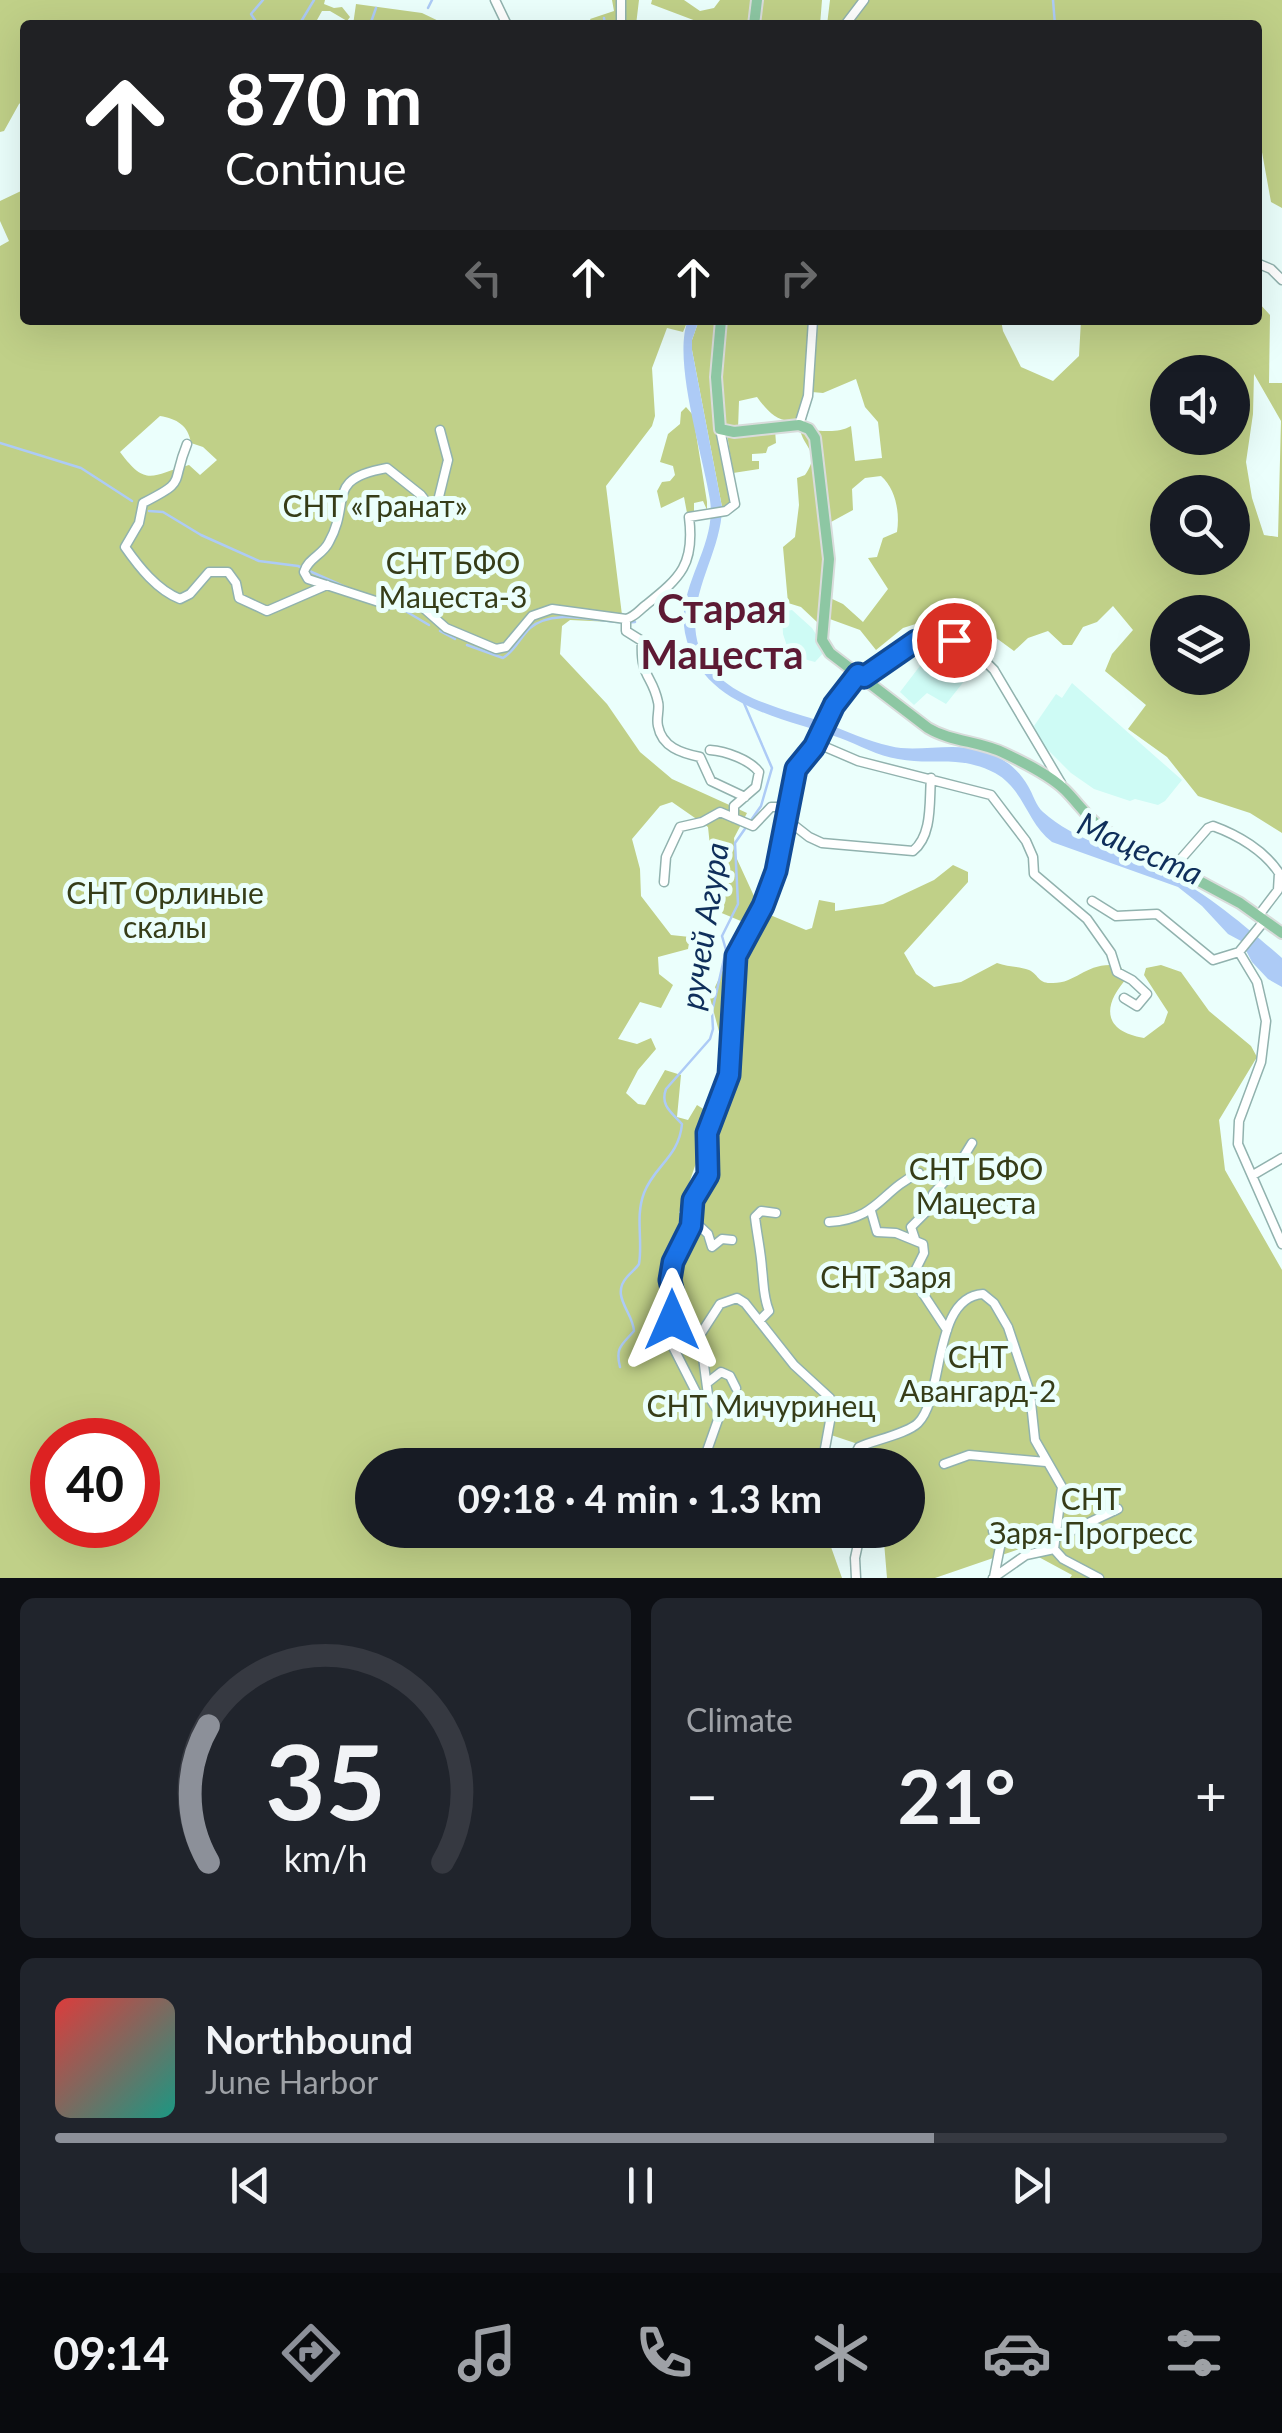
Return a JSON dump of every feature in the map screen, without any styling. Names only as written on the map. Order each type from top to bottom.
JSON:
[{"type":"main road","points":[[721,325],[716,377],[720,429],[734,432],[799,425],[816,438],[829,564],[822,640],[834,658],[933,732],[1000,750],[1065,790],[1094,822],[1172,870],[1262,917],[1282,933]]},
{"type":"street","points":[[849,20],[864,0]]},
{"type":"street","points":[[1262,265],[1282,280]]},
{"type":"street","points":[[799,425],[808,396],[812,325]]},
{"type":"street","points":[[440,430],[448,460],[436,509],[387,468],[352,478],[338,507],[335,530],[322,553],[307,564],[304,572],[310,580],[388,604],[412,598],[446,628],[496,649],[506,647],[532,616],[552,609],[626,619],[636,616],[664,592],[683,569],[691,546],[688,516],[725,512],[735,504],[720,429]]},
{"type":"street","points":[[188,444],[176,484],[143,503],[140,522],[125,547],[143,570],[163,590],[180,599],[190,594],[209,572],[228,572],[236,582],[239,598],[267,611],[327,585]]},
{"type":"street","points":[[626,619],[626,631],[642,642],[640,663],[658,698],[658,725],[664,740],[679,752],[700,758],[714,782],[746,797]]},
{"type":"street","points":[[708,1395],[698,1396],[670,1341],[676,1307],[670,1280],[673,1262],[691,1226],[693,1200],[709,1170],[707,1133],[729,1075],[736,956],[770,888],[782,850],[796,769],[818,739],[829,714],[861,675],[920,640],[954,640],[971,647],[994,670],[1065,790]]},
{"type":"street","points":[[818,739],[858,761],[991,795],[1026,841],[1034,874],[1086,919],[1109,950],[1117,972],[1146,994],[1137,1006],[1124,998]]},
{"type":"street","points":[[710,750],[720,750],[758,769],[759,782],[734,806],[734,818]]},
{"type":"street","points":[[786,819],[822,843],[914,850],[927,828],[931,778]]},
{"type":"street","points":[[664,882],[664,863],[678,829],[702,822],[716,812],[746,825],[757,824],[771,807],[788,807]]},
{"type":"street","points":[[1092,900],[1116,916],[1157,914],[1213,960],[1240,951],[1278,890],[1280,873],[1267,858],[1216,827],[1208,828],[1172,870]]},
{"type":"street","points":[[1240,951],[1261,994],[1266,1022],[1261,1062],[1237,1136],[1282,1244]]},
{"type":"street","points":[[914,1239],[911,1227],[926,1212],[933,1194],[956,1169],[972,1143]]},
{"type":"street","points":[[1253,1175],[1282,1158]]},
{"type":"street","points":[[829,1222],[856,1219],[872,1211],[898,1185],[920,1173]]},
{"type":"street","points":[[1270,1216],[1282,1207]]},
{"type":"street","points":[[759,1321],[769,1312],[762,1288],[755,1218],[760,1211],[776,1213]]},
{"type":"street","points":[[872,1211],[878,1232],[914,1239],[925,1249],[914,1281],[947,1330]]},
{"type":"street","points":[[691,1218],[708,1234],[712,1248],[722,1239],[732,1240]]},
{"type":"street","points":[[862,1448],[917,1424],[926,1411],[947,1330],[958,1310],[970,1298],[983,1294],[994,1303],[1008,1327],[1030,1393],[1035,1440],[1062,1487],[1054,1549],[1063,1559],[1099,1578]]},
{"type":"street","points":[[709,1448],[720,1422],[718,1408],[708,1395],[698,1342],[720,1304],[731,1298],[741,1300],[794,1365],[828,1395],[832,1402],[825,1448]]},
{"type":"street","points":[[707,1383],[721,1372],[730,1376],[736,1388]]},
{"type":"street","points":[[944,1464],[969,1455],[1046,1462]]},
{"type":"street","points":[[1054,1532],[1066,1533],[1118,1509]]},
{"type":"street","points":[[993,1531],[1000,1547],[994,1578]]},
{"type":"street","points":[[856,1578],[857,1548]]},
{"type":"street","points":[[994,1578],[1026,1555],[1054,1549]]},
{"type":"shaded area","points":[[687,325],[697,325],[692,350],[722,507],[716,542],[699,594],[695,629],[699,647],[720,678],[771,706],[874,741],[900,748],[969,748],[1001,759],[1019,773],[1041,809],[1055,822],[1175,878],[1238,921],[1282,958],[1282,987],[1252,962],[1241,941],[1228,934],[1178,887],[1052,842],[1013,788],[995,773],[958,762],[911,761],[883,755],[746,705],[707,677],[694,658],[685,633],[686,599],[711,517],[686,383]]},
{"type":"shaded area","points":[[792,610],[812,628],[826,650],[815,662],[790,655],[783,634],[782,612]]},
{"type":"shaded area","points":[[926,658],[951,659],[957,664],[953,671],[965,680],[946,704],[927,693],[914,705],[900,692]]},
{"type":"shaded area","points":[[1072,683],[1182,780],[1165,801],[1158,805],[1130,801],[1094,789],[1042,744],[1034,726],[1056,694],[1062,698]]},
{"type":"green space","points":[[0,0],[325,0],[324,4],[342,7],[350,17],[345,20],[322,11],[317,20],[20,20],[20,103],[0,132]]},
{"type":"green space","points":[[612,0],[639,0],[637,20],[590,19],[614,11]]},
{"type":"green space","points":[[652,0],[684,0],[700,11],[714,8],[720,0],[822,0],[820,20],[693,20],[651,4]]},
{"type":"green space","points":[[830,0],[1282,0],[1282,208],[1271,202],[1262,152],[1262,20],[828,20]]},
{"type":"green space","points":[[356,4],[422,13],[437,20],[354,20]]},
{"type":"green space","points":[[20,191],[20,325],[686,325],[683,332],[667,328],[652,368],[652,426],[606,486],[622,615],[633,623],[570,620],[562,626],[560,654],[607,704],[640,752],[672,779],[747,813],[734,838],[736,857],[759,907],[748,924],[712,909],[714,885],[708,827],[672,802],[660,806],[632,839],[640,869],[641,896],[671,935],[690,937],[688,949],[658,957],[659,974],[673,985],[661,1008],[640,1002],[618,1039],[637,1044],[651,1038],[656,1049],[638,1070],[626,1093],[645,1105],[665,1070],[681,1075],[677,1117],[688,1120],[697,1105],[705,1110],[715,1107],[679,1213],[693,1214],[711,1174],[711,1133],[736,1059],[724,1050],[710,998],[727,961],[763,912],[806,930],[812,928],[819,900],[835,903],[835,911],[883,904],[934,880],[953,865],[968,872],[968,882],[904,953],[916,974],[934,987],[961,982],[997,963],[1029,970],[1050,983],[1068,980],[1099,966],[1120,966],[1128,977],[1114,997],[1110,1015],[1120,1029],[1144,1038],[1164,1023],[1168,1012],[1144,975],[1146,968],[1161,965],[1181,972],[1209,1011],[1251,1046],[1257,1057],[1219,1120],[1225,1170],[1282,1270],[1282,1578],[1070,1578],[1072,1575],[1022,1548],[935,1578],[887,1578],[884,1548],[925,1548],[925,1448],[860,1448],[825,1433],[822,1448],[355,1448],[355,1548],[831,1548],[842,1578],[0,1578],[0,246],[9,241],[0,221],[0,201]],"holes":[[[160,416],[181,424],[191,443],[203,447],[217,460],[200,475],[189,465],[158,475],[144,475],[120,452]]]},
{"type":"green space","points":[[1262,306],[1270,315],[1269,383],[1282,383],[1282,833],[1250,813],[1198,796],[1167,757],[1128,729],[1146,705],[1105,671],[1112,654],[1133,630],[1113,606],[1097,622],[1083,627],[1072,645],[1063,645],[1048,631],[1028,638],[1014,651],[973,621],[925,621],[903,628],[876,650],[860,630],[827,618],[830,598],[863,622],[888,589],[868,558],[877,557],[883,538],[897,532],[896,502],[881,476],[865,478],[852,489],[853,510],[820,528],[823,558],[818,623],[801,607],[788,603],[783,547],[795,537],[797,478],[805,475],[812,461],[800,430],[833,431],[851,426],[855,461],[882,458],[878,422],[865,407],[856,379],[823,393],[812,392],[805,416],[790,421],[778,418],[757,397],[739,401],[738,429],[721,426],[734,498],[728,510],[722,507],[692,340],[697,325],[1002,325],[1021,367],[1053,381],[1079,356],[1081,325],[1262,325]],"holes":[[[1150,355],[1250,355],[1250,435],[1254,374],[1281,421],[1278,537],[1264,535],[1250,486],[1250,575],[1150,575],[1150,475],[1248,475],[1247,455],[1150,455]]]},
{"type":"green space","points":[[686,407],[693,415],[707,502],[707,510],[703,501],[694,503],[694,511],[698,512],[687,513],[684,497],[661,508],[657,491],[662,482],[675,475],[673,466],[660,462],[668,434],[680,424],[681,412]]},
{"type":"green space","points":[[775,430],[776,443],[766,453],[752,454],[752,461],[759,461],[759,469],[733,473],[727,434]]},
{"type":"waterway","points":[[255,20],[251,14],[263,0]]},
{"type":"waterway","points":[[302,20],[314,0]]},
{"type":"waterway","points":[[428,8],[432,0]]},
{"type":"waterway","points":[[1053,0],[1055,20]]},
{"type":"waterway","points":[[372,20],[376,8]]},
{"type":"waterway","points":[[0,443],[81,468],[132,501]]},
{"type":"waterway","points":[[149,511],[163,512],[201,535],[259,561],[298,566],[350,589]]},
{"type":"waterway","points":[[377,598],[390,600]]},
{"type":"waterway","points":[[397,606],[429,625]]},
{"type":"waterway","points":[[467,645],[503,658],[541,621],[567,617],[635,622]]},
{"type":"waterway","points":[[440,631],[455,639]]},
{"type":"waterway","name":"ручей Агура","points":[[620,1367],[619,1351],[634,1331],[621,1291],[622,1284],[639,1264],[641,1202],[648,1184],[676,1145],[682,1124],[664,1100],[666,1089],[710,1039],[726,950],[722,936],[738,904],[735,843],[761,806],[772,768],[744,703]]},
{"type":"district","name":"Старая Мацеста","points":[[722,632]]},
{"type":"route","points":[[672,1320],[676,1307],[670,1280],[673,1262],[691,1226],[693,1200],[708,1175],[707,1133],[729,1075],[736,956],[763,906],[776,871],[796,769],[814,747],[834,705],[858,674],[864,677],[920,640],[954,640]]},
{"type":"park label","name":"СНТ «Гранат»","points":[[375,507]]},
{"type":"park label","name":"СНТ БФО Мацеста-3","points":[[453,581]]},
{"type":"park label","name":"СНТ Орлиные скалы","points":[[165,911]]},
{"type":"park label","name":"СНТ БФО Мацеста","points":[[976,1187]]},
{"type":"park label","name":"СНТ Заря","points":[[886,1278]]},
{"type":"park label","name":"СНТ Авангард-2","points":[[978,1375]]},
{"type":"park label","name":"СНТ Мичуринец","points":[[761,1407]]},
{"type":"park label","name":"СНТ Заря-Прогресс","points":[[1091,1517]]},
{"type":"water label","name":"Мацеста","points":[[1140,849]]}]
